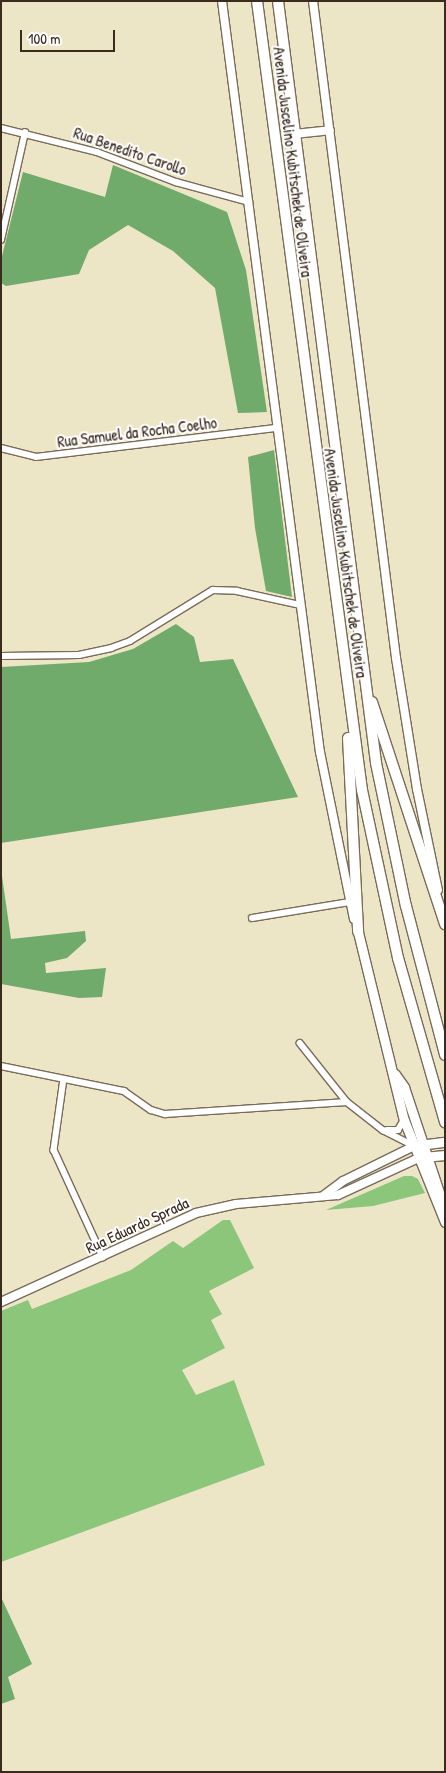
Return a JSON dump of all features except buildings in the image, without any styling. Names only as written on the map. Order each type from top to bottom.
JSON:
[{"type":"highway","name":"Avenida Juscelino Kubitschek de Oliveira","points":[[257,1],[337,618],[378,874],[410,1002],[445,1122]]},
{"type":"highway","name":"Avenida Juscelino Kubitschek de Oliveira","points":[[278,1],[364,674],[391,842],[445,1055]]},
{"type":"highway","points":[[337,618],[350,757],[358,932]]},
{"type":"highway","points":[[364,674],[445,924]]},
{"type":"main road","points":[[222,1],[300,605],[325,779],[350,902],[404,1120],[414,1146],[424,1157],[445,1210]]},
{"type":"main road","points":[[313,1],[396,658],[417,789],[445,918]]},
{"type":"main road","points":[[294,134],[330,130]]},
{"type":"main road","points":[[393,1072],[404,1087],[424,1144],[424,1157],[445,1222]]},
{"type":"main road","points":[[321,1197],[343,1181],[414,1146],[445,1142]]},
{"type":"main road","name":"Rua Eduardo Sprada","points":[[1,1302],[196,1213],[236,1204],[321,1197],[348,1192],[424,1157],[445,1155]]},
{"type":"street","name":"Rua Benedito Carollo","points":[[1,128],[97,152],[176,182],[249,202]]},
{"type":"street","points":[[1,240],[25,133]]},
{"type":"street","name":"Rua Samuel da Rocha Coelho","points":[[1,448],[36,457],[277,428]]},
{"type":"street","points":[[1,656],[79,655],[111,648],[130,641],[213,590],[237,591],[300,605]]},
{"type":"street","points":[[252,918],[350,902]]},
{"type":"street","points":[[300,1043],[346,1102],[383,1130],[414,1146]]},
{"type":"street","points":[[1,1066],[124,1091],[151,1110],[172,1114],[346,1102]]},
{"type":"street","points":[[64,1079],[54,1150],[103,1257]]},
{"type":"street","points":[[383,1130],[398,1130],[404,1120]]},
{"type":"green space","points":[[113,165],[227,212],[246,270],[267,412],[238,413],[215,288],[173,251],[128,225],[89,250],[79,274],[6,286],[1,283],[1,260],[23,172],[105,197]]},
{"type":"green space","points":[[274,450],[292,597],[266,591],[255,528],[248,457]]},
{"type":"green space","points":[[176,624],[194,637],[200,662],[233,659],[298,797],[1,843],[1,667],[89,662],[133,649]]},
{"type":"green space","points":[[1,869],[11,939],[85,931],[86,941],[67,958],[45,963],[46,973],[106,968],[102,997],[79,998],[1,984]]},
{"type":"green space","points":[[404,1176],[412,1176],[418,1179],[425,1193],[373,1206],[326,1210]]},
{"type":"green space","points":[[223,1220],[230,1220],[254,1268],[209,1291],[222,1314],[211,1320],[225,1348],[182,1370],[196,1395],[234,1380],[265,1465],[1,1562],[1,1311],[28,1300],[32,1309],[131,1270],[173,1241],[183,1248]]},
{"type":"green space","points":[[1,1597],[32,1664],[8,1677],[15,1699],[1,1704]]}]
